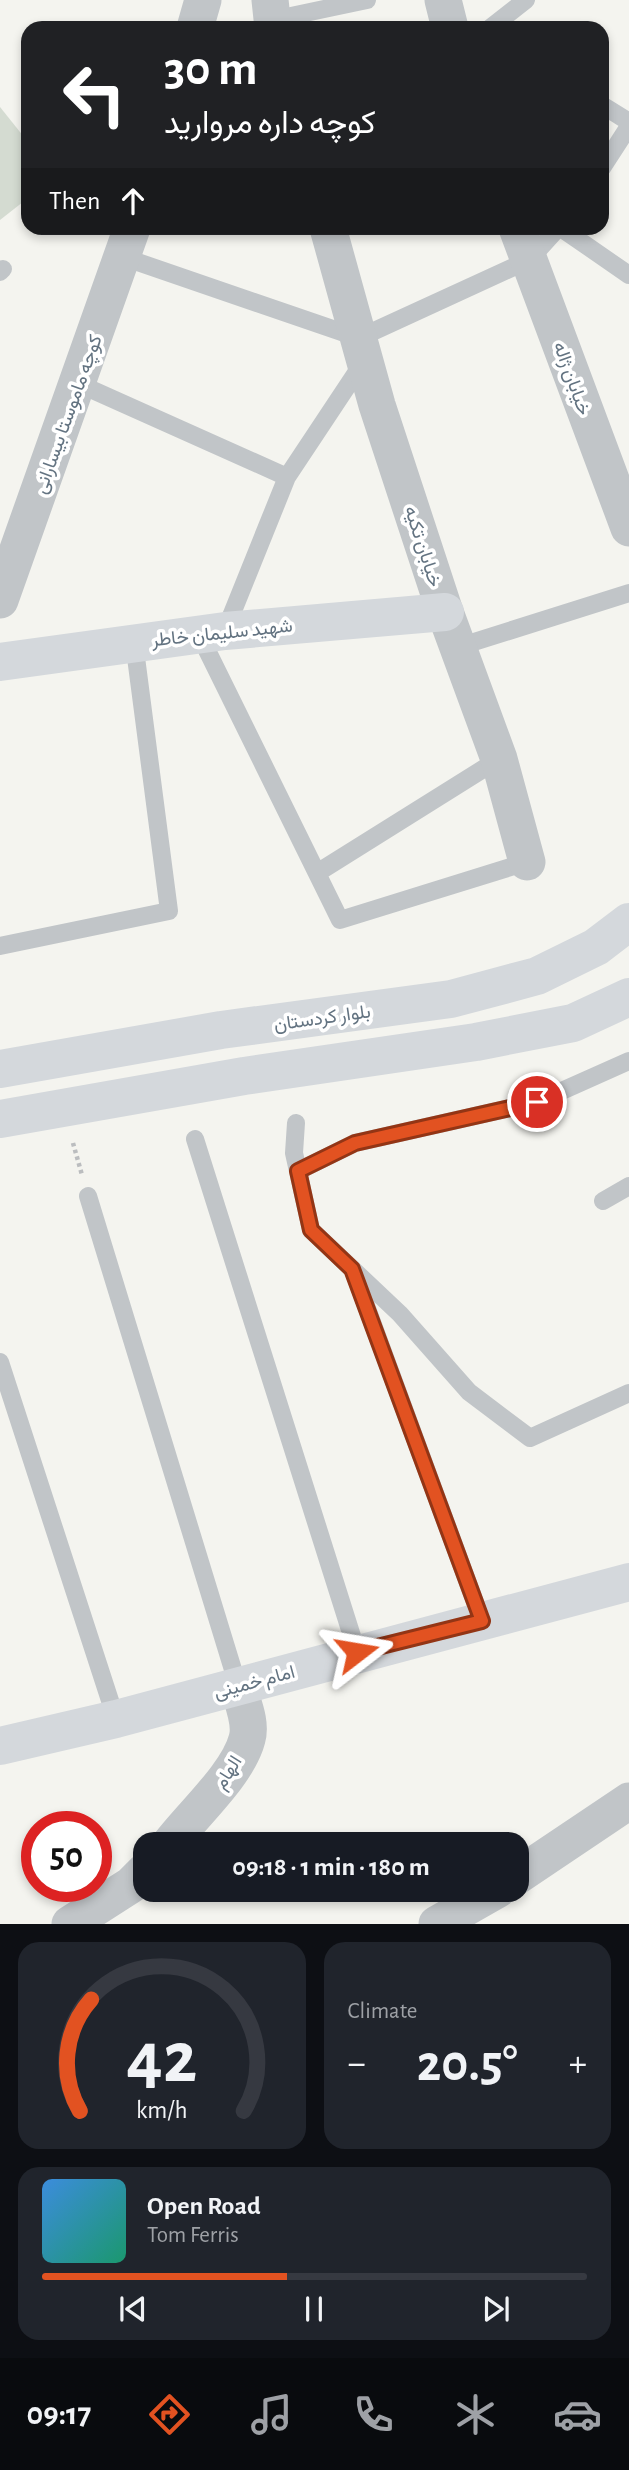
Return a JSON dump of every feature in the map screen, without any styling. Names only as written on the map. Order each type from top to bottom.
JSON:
[{"type":"main road","name":"شهید سلیمان خاطر","points":[[0,662],[212,632],[445,612]]},
{"type":"main road","name":"بلوار کردستان","points":[[0,1069],[221,1030],[451,999],[537,976],[596,947],[629,922]]},
{"type":"main road","points":[[0,1119],[244,1076],[476,1042],[573,1023],[629,997]]},
{"type":"main road","name":"امام خمینی","points":[[0,1746],[116,1719],[607,1585],[629,1582]]},
{"type":"street","points":[[197,21],[203,0]]},
{"type":"street","points":[[443,0],[448,21]]},
{"type":"street","name":"خیابان تکیه","points":[[330,235],[362,349],[445,612],[499,759],[527,862]]},
{"type":"street","name":"کوچه ماموستا بیسارانی","points":[[0,600],[127,242]]},
{"type":"street","name":"خیابان ژاله","points":[[523,244],[629,528]]},
{"type":"street","name":"الهام","points":[[180,1832],[221,1783],[247,1739],[247,1717],[238,1686]]},
{"type":"street","points":[[529,1868],[629,1801]]},
{"type":"street","points":[[70,1924],[133,1883]]},
{"type":"street","points":[[437,1924],[494,1904]]},
{"type":"lane","points":[[272,16],[367,0]]},
{"type":"lane","points":[[499,21],[526,0]]},
{"type":"lane","points":[[609,110],[629,124],[609,157]]},
{"type":"lane","points":[[527,862],[340,920],[212,632],[287,477],[362,349],[523,244],[544,235]]},
{"type":"lane","points":[[570,235],[629,275]]},
{"type":"lane","points":[[127,242],[362,349]]},
{"type":"lane","points":[[77,383],[287,477]]},
{"type":"lane","points":[[458,647],[629,593]]},
{"type":"lane","points":[[0,946],[169,911],[134,642]]},
{"type":"lane","points":[[317,873],[499,759]]},
{"type":"lane","points":[[298,1171],[355,1143],[537,1102],[629,1061]]},
{"type":"lane","points":[[296,1123],[294,1153],[311,1230],[400,1314],[469,1392],[530,1438],[629,1393]]},
{"type":"lane","points":[[195,1139],[357,1652]]},
{"type":"lane","points":[[603,1201],[629,1186]]},
{"type":"lane","points":[[88,1196],[238,1686]]},
{"type":"lane","points":[[352,1269],[482,1621]]},
{"type":"lane","points":[[0,1362],[116,1719]]},
{"type":"path","points":[[63,1108],[88,1196]]},
{"type":"shaded area","points":[[0,107],[21,133],[21,204],[0,220]]},
{"type":"route","points":[[357,1652],[482,1621],[352,1269],[311,1230],[298,1171],[355,1143],[537,1102]]}]
